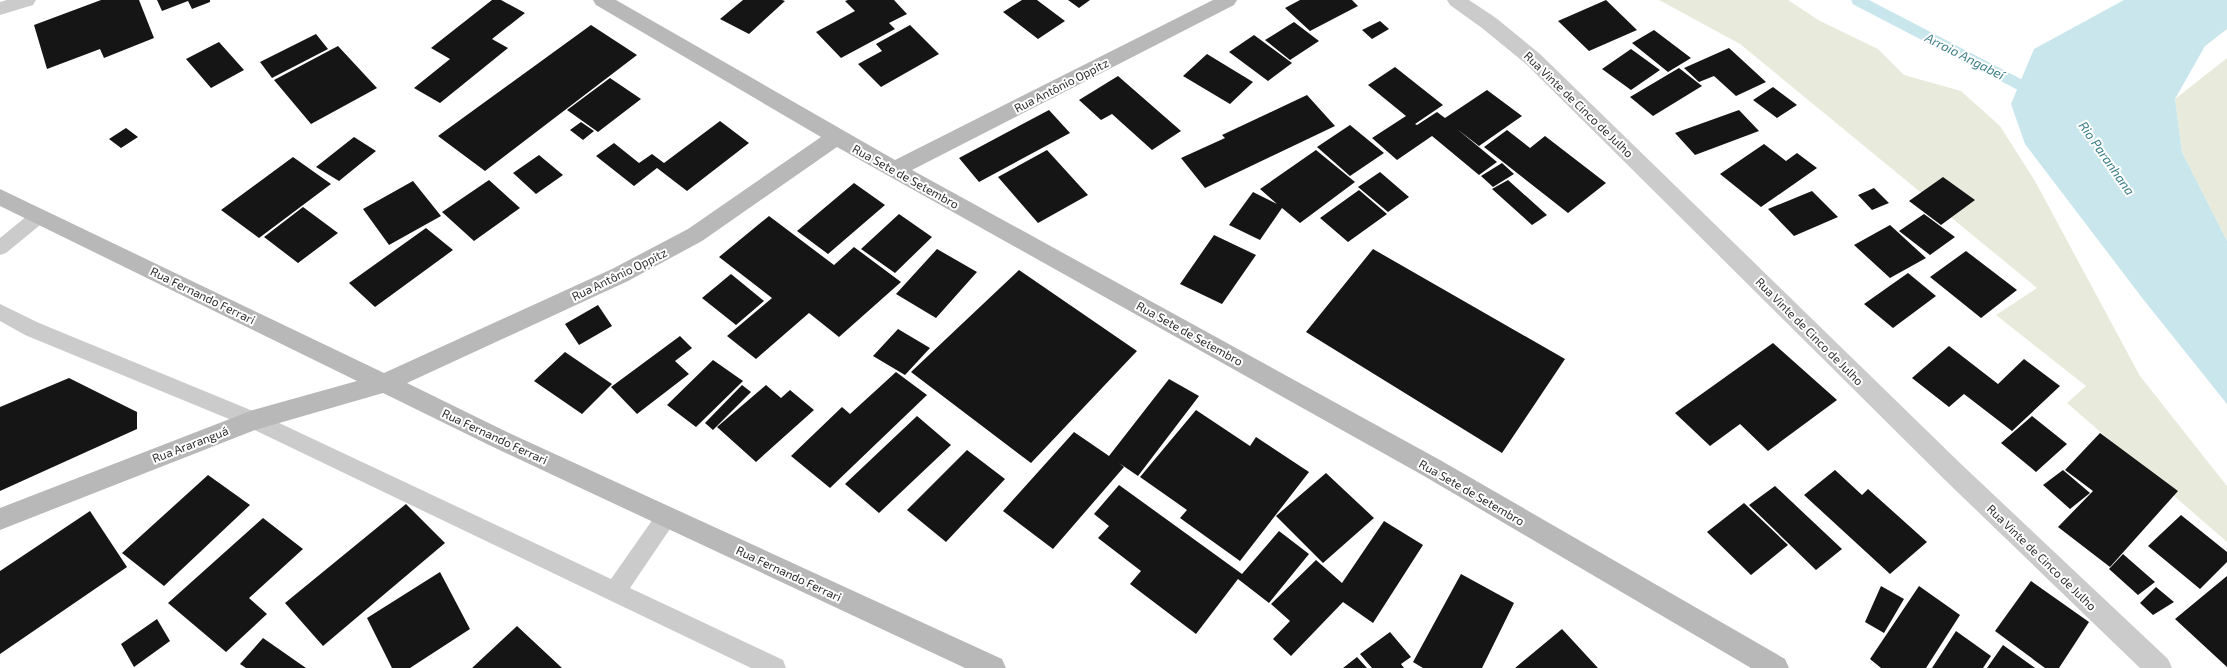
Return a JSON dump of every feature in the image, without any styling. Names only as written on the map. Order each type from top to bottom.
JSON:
[{"type":"main road","name":"Rua Sete de Setembro","points":[[602,0],[836,137],[1432,468],[1776,668]]},
{"type":"main road","name":"Rua Antônio Oppitz","points":[[895,169],[1228,0]]},
{"type":"main road","name":"Rua Antônio Oppitz","points":[[385,383],[620,275],[695,236],[836,137]]},
{"type":"main road","name":"Rua Fernando Ferrari","points":[[0,197],[385,383],[993,668]]},
{"type":"main road","name":"Rua Araranguá","points":[[0,519],[253,420],[385,383]]},
{"type":"street","points":[[0,10],[27,0]]},
{"type":"street","name":"Rua Vinte de Cinco de Julho","points":[[1456,0],[1490,23],[1534,59],[1953,472],[2159,668]]},
{"type":"lane","points":[[0,248],[39,216]]},
{"type":"lane","points":[[0,312],[32,329],[253,420],[616,591],[775,668]]},
{"type":"lane","points":[[616,591],[668,516]]},
{"type":"shaded area","points":[[1659,0],[1788,0],[1820,21],[1878,49],[1904,75],[1961,91],[2000,126],[2035,181],[2140,376],[2227,486],[2227,542],[2067,403],[2086,386],[1996,315],[2037,288],[1740,44]]},
{"type":"shaded area","points":[[2227,58],[2227,241],[2182,152],[2175,99]]},
{"type":"water","name":"Rio Paranhana","points":[[2124,0],[2227,0],[2227,29],[2205,46],[2175,99],[2182,152],[2227,241],[2227,404],[2143,299],[2025,144],[2011,104],[2034,49]]},
{"type":"building","points":[[101,0],[139,0],[154,38],[104,58],[100,49],[47,69],[34,25]]},
{"type":"building","points":[[157,0],[210,0],[210,2],[192,9],[188,1],[162,11]]},
{"type":"building","points":[[492,0],[501,0],[525,13],[492,39],[508,48],[440,103],[414,88],[450,59],[431,48]]},
{"type":"building","points":[[743,0],[785,1],[749,34],[720,19]]},
{"type":"building","points":[[894,0],[907,14],[889,23],[895,29],[841,58],[816,32],[855,11],[845,1]]},
{"type":"building","points":[[1022,0],[1037,0],[1065,21],[1038,39],[1003,12]]},
{"type":"building","points":[[1068,0],[1090,0],[1079,8]]},
{"type":"building","points":[[1300,0],[1352,0],[1358,6],[1310,31],[1285,8]]},
{"type":"building","points":[[1606,0],[1637,30],[1589,51],[1558,21]]},
{"type":"building","points":[[1380,21],[1389,29],[1372,39],[1362,30]]},
{"type":"building","points":[[1294,22],[1319,41],[1290,60],[1265,40]]},
{"type":"building","points":[[591,25],[637,55],[485,171],[438,136]]},
{"type":"building","points":[[910,25],[939,54],[881,87],[858,64],[882,51],[876,44]]},
{"type":"building","points":[[1654,30],[1691,58],[1668,72],[1632,43]]},
{"type":"building","points":[[316,34],[328,49],[272,78],[260,62]]},
{"type":"building","points":[[1254,35],[1292,63],[1268,81],[1229,52]]},
{"type":"building","points":[[219,42],[244,70],[211,88],[186,59]]},
{"type":"building","points":[[338,46],[377,88],[311,124],[274,80]]},
{"type":"building","points":[[1729,48],[1766,82],[1736,96],[1714,76],[1699,82],[1684,68]]},
{"type":"building","points":[[1631,49],[1660,70],[1631,90],[1602,69]]},
{"type":"building","points":[[1207,54],[1253,82],[1230,104],[1183,76]]},
{"type":"building","points":[[1395,67],[1443,105],[1415,124],[1417,125],[1437,112],[1445,118],[1487,90],[1522,116],[1479,146],[1457,129],[1497,162],[1479,175],[1432,136],[1397,160],[1372,138],[1406,116],[1368,85]]},
{"type":"building","points":[[1679,68],[1702,86],[1653,116],[1630,97]]},
{"type":"building","points":[[1118,76],[1181,131],[1152,150],[1112,114],[1101,120],[1079,100]]},
{"type":"building","points":[[610,78],[641,99],[598,132],[567,110]]},
{"type":"building","points":[[1773,87],[1797,105],[1777,118],[1753,100]]},
{"type":"building","points":[[1307,95],[1335,126],[1205,188],[1181,158],[1225,138],[1222,135]]},
{"type":"building","points":[[1049,110],[1070,133],[979,182],[959,158]]},
{"type":"building","points":[[1739,110],[1759,131],[1695,155],[1675,133]]},
{"type":"building","points":[[720,121],[749,143],[687,191],[657,168],[634,186],[596,156],[614,143],[639,163],[652,154],[664,163]]},
{"type":"building","points":[[581,122],[594,131],[583,140],[570,130]]},
{"type":"building","points":[[1350,125],[1384,153],[1350,176],[1317,147]]},
{"type":"building","points":[[126,128],[138,137],[121,148],[109,139]]},
{"type":"building","points":[[1507,130],[1530,148],[1545,136],[1606,183],[1568,213],[1484,147]]},
{"type":"building","points":[[354,137],[376,151],[339,181],[316,167]]},
{"type":"building","points":[[1764,144],[1786,161],[1797,153],[1817,168],[1761,207],[1720,174]]},
{"type":"building","points":[[1047,150],[1088,195],[1038,223],[998,177]]},
{"type":"building","points":[[1316,150],[1355,182],[1300,223],[1282,208],[1260,240],[1229,225],[1253,192],[1277,204],[1260,189]]},
{"type":"building","points":[[539,155],[563,175],[536,194],[513,173]]},
{"type":"building","points":[[293,157],[331,184],[259,238],[221,210]]},
{"type":"building","points":[[1502,163],[1514,174],[1493,187],[1481,176]]},
{"type":"building","points":[[1380,172],[1409,197],[1388,212],[1358,187]]},
{"type":"building","points":[[1943,177],[1975,200],[1941,225],[1909,201]]},
{"type":"building","points":[[489,180],[520,208],[474,241],[442,212]]},
{"type":"building","points":[[1508,180],[1547,215],[1532,225],[1492,189]]},
{"type":"building","points":[[413,181],[441,216],[389,245],[363,209]]},
{"type":"building","points":[[854,183],[885,205],[828,254],[797,231]]},
{"type":"building","points":[[1874,188],[1889,203],[1872,210],[1858,195]]},
{"type":"building","points":[[1359,190],[1387,214],[1348,242],[1320,218]]},
{"type":"building","points":[[1812,191],[1838,217],[1794,236],[1768,209]]},
{"type":"building","points":[[303,207],[338,233],[298,263],[264,237]]},
{"type":"building","points":[[899,214],[932,237],[895,273],[861,249]]},
{"type":"building","points":[[1924,214],[1955,237],[1930,255],[1899,231]]},
{"type":"building","points":[[769,216],[834,265],[854,247],[901,282],[839,337],[809,313],[756,359],[727,336],[772,298],[719,257]]},
{"type":"building","points":[[1890,225],[1926,258],[1890,278],[1854,245]]},
{"type":"building","points":[[426,228],[453,250],[375,307],[349,283]]},
{"type":"building","points":[[1214,235],[1256,255],[1222,304],[1180,284]]},
{"type":"building","points":[[937,249],[977,272],[936,318],[896,294]]},
{"type":"building","points":[[1373,249],[1565,359],[1502,453],[1306,332]]},
{"type":"building","points":[[1966,251],[2017,290],[1981,318],[1930,277]]},
{"type":"building","points":[[1019,270],[1137,351],[1031,463],[911,372]]},
{"type":"building","points":[[1908,273],[1936,296],[1893,328],[1864,304]]},
{"type":"building","points":[[731,274],[764,301],[736,325],[702,298]]},
{"type":"building","points":[[598,305],[612,326],[579,345],[565,324]]},
{"type":"building","points":[[898,329],[930,348],[905,375],[873,356]]},
{"type":"building","points":[[680,336],[692,348],[675,361],[689,374],[637,414],[611,387]]},
{"type":"building","points":[[1773,343],[1837,400],[1768,451],[1740,424],[1710,446],[1675,413]]},
{"type":"building","points":[[1949,346],[1998,384],[2024,359],[2060,386],[2012,431],[1964,394],[1949,407],[1912,378]]},
{"type":"building","points":[[565,352],[612,384],[582,414],[534,381]]},
{"type":"building","points":[[713,360],[743,381],[696,427],[667,405]]},
{"type":"building","points":[[896,372],[927,395],[830,488],[791,456],[842,407],[850,414]]},
{"type":"building","points":[[69,378],[137,412],[137,429],[0,491],[0,407]]},
{"type":"building","points":[[1169,379],[1199,396],[1138,476],[1119,463],[1124,467],[1053,549],[1003,511],[1074,432],[1109,456]]},
{"type":"building","points":[[742,385],[751,392],[713,430],[705,423]]},
{"type":"building","points":[[766,385],[781,398],[790,390],[814,410],[756,462],[717,427]]},
{"type":"building","points":[[1196,410],[1250,446],[1256,437],[1309,472],[1240,561],[1180,518],[1187,510],[1140,477]]},
{"type":"building","points":[[917,416],[951,445],[879,513],[845,484]]},
{"type":"building","points":[[2032,416],[2067,444],[2036,472],[2001,443]]},
{"type":"building","points":[[2100,433],[2178,491],[2110,567],[2058,527],[2093,491],[2065,470]]},
{"type":"building","points":[[967,450],[1005,479],[946,542],[907,510]]},
{"type":"building","points":[[1835,470],[1862,495],[1868,489],[1927,542],[1890,574],[1804,495]]},
{"type":"building","points":[[2063,470],[2090,493],[2070,509],[2043,485]]},
{"type":"building","points":[[1326,473],[1374,518],[1323,563],[1276,516]]},
{"type":"building","points":[[208,475],[250,505],[164,586],[122,553]]},
{"type":"building","points":[[1119,485],[1242,574],[1279,531],[1309,554],[1269,603],[1238,579],[1196,634],[1130,584],[1141,571],[1098,538],[1109,526],[1094,514]]},
{"type":"building","points":[[1775,486],[1842,549],[1816,570],[1749,505]]},
{"type":"building","points":[[1744,503],[1788,545],[1751,575],[1707,532]]},
{"type":"building","points":[[406,504],[445,543],[323,646],[285,603]]},
{"type":"building","points":[[90,511],[127,567],[0,654],[0,571]]},
{"type":"building","points":[[2181,515],[2227,552],[2227,562],[2200,589],[2148,546]]},
{"type":"building","points":[[263,518],[303,549],[249,598],[267,614],[226,652],[168,603]]},
{"type":"building","points":[[1384,521],[1423,545],[1373,623],[1343,602],[1291,656],[1273,639],[1290,621],[1271,604],[1316,560],[1342,583]]},
{"type":"building","points":[[2123,554],[2155,582],[2138,595],[2109,569]]},
{"type":"building","points":[[440,572],[470,629],[410,668],[392,668],[367,618]]},
{"type":"building","points":[[1461,574],[1514,603],[1482,668],[1423,668],[1413,662]]},
{"type":"building","points":[[2227,576],[2227,667],[2175,619]]},
{"type":"building","points":[[2031,581],[2089,622],[2059,668],[2045,668],[1995,631]]},
{"type":"building","points":[[1881,586],[1904,599],[1884,633],[1865,622]]},
{"type":"building","points":[[1919,586],[1960,615],[1926,668],[1881,668],[1870,659]]},
{"type":"building","points":[[2156,587],[2174,602],[2153,615],[2140,603]]},
{"type":"building","points":[[157,619],[170,641],[134,667],[121,644]]},
{"type":"building","points":[[517,626],[562,668],[472,668]]},
{"type":"building","points":[[1562,629],[1598,668],[1515,668]]},
{"type":"building","points":[[1956,631],[1991,656],[1983,668],[1932,668]]},
{"type":"building","points":[[1390,632],[1411,657],[1401,664],[1404,668],[1372,668],[1360,654]]},
{"type":"building","points":[[263,638],[306,668],[246,668],[240,664]]},
{"type":"building","points":[[2003,645],[2035,668],[1987,668]]},
{"type":"building","points":[[1357,657],[1367,668],[1343,668]]},
{"type":"waterway","name":"Arroio Angabeí","points":[[1857,0],[2032,91]]}]
